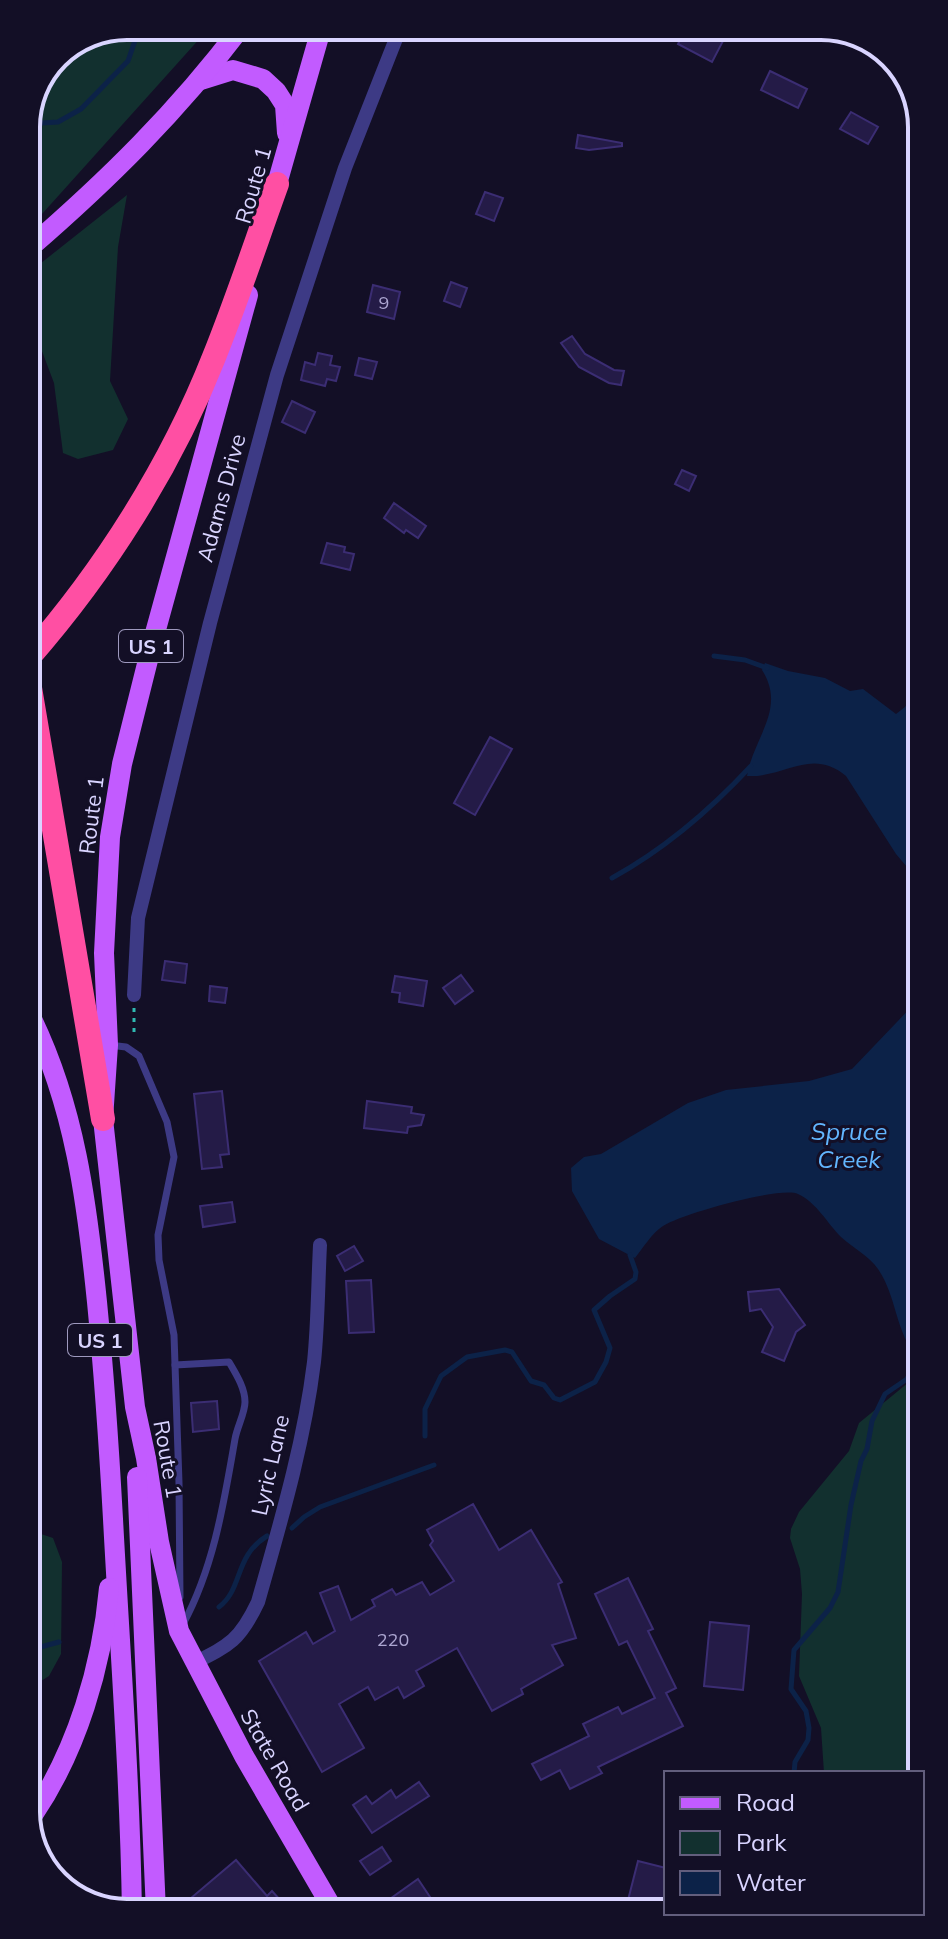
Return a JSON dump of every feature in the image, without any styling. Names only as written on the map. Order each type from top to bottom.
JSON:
[{"type":"highway","points":[[40,644],[91,579],[127,525],[192,405],[214,358],[277,184]]},
{"type":"highway","points":[[40,747],[103,1119]]},
{"type":"main road","points":[[40,239],[101,186],[201,80],[231,40]]},
{"type":"main road","name":"Route 1","points":[[179,1631],[159,1542],[135,1407],[103,1119],[108,1045],[104,953],[110,837],[122,764],[318,40]]},
{"type":"main road","points":[[201,80],[233,70],[263,79],[285,105],[288,149]]},
{"type":"main road","name":"US 1","points":[[40,1035],[71,1123],[85,1190],[104,1374],[113,1524],[108,1598],[90,1686],[68,1749],[40,1802]]},
{"type":"main road","points":[[135,1407],[137,1516],[156,1899]]},
{"type":"main road","points":[[113,1524],[131,1832],[132,1899]]},
{"type":"main road","name":"State Road","points":[[179,1631],[244,1756],[327,1899]]},
{"type":"street","name":"Adams Drive","points":[[134,995],[138,918],[210,623],[277,375],[345,168],[395,40]]},
{"type":"street","name":"Lyric Lane","points":[[194,1663],[234,1641],[258,1602],[287,1500],[309,1391],[316,1332],[320,1245]]},
{"type":"lane","points":[[108,1045],[126,1047],[139,1056],[167,1122],[174,1157],[158,1235],[159,1260],[174,1335],[179,1483],[179,1631]]},
{"type":"lane","points":[[175,1365],[229,1362],[240,1381],[245,1404],[206,1574],[179,1631]]},
{"type":"path","points":[[134,995],[134,1053]]},
{"type":"green space","points":[[198,40],[40,216],[40,121],[47,94],[65,65],[94,47],[110,42]]},
{"type":"green space","points":[[127,195],[118,247],[110,381],[128,419],[113,450],[78,459],[63,453],[54,383],[40,346],[40,264]]},
{"type":"green space","points":[[908,1383],[908,1771],[824,1771],[821,1728],[799,1676],[802,1594],[800,1569],[790,1538],[791,1529],[799,1512],[849,1451],[859,1423]]},
{"type":"green space","points":[[40,1534],[53,1538],[62,1562],[61,1654],[49,1676],[40,1682]]},
{"type":"water","points":[[765,663],[825,678],[850,691],[863,689],[896,714],[908,702],[908,868],[846,776],[833,768],[809,764],[747,776],[770,711],[769,684],[762,670]]},
{"type":"water","name":"Spruce Creek","points":[[908,1010],[908,1343],[878,1269],[798,1194],[752,1197],[673,1221],[655,1233],[635,1258],[599,1239],[572,1191],[571,1168],[584,1157],[601,1154],[688,1103],[726,1090],[809,1081],[852,1069]]},
{"type":"building","points":[[680,40],[723,41],[712,62],[678,44]]},
{"type":"building","points":[[770,71],[807,89],[798,108],[761,90]]},
{"type":"building","points":[[851,112],[878,127],[868,144],[840,129]]},
{"type":"building","points":[[578,135],[622,143],[622,146],[589,150],[576,148]]},
{"type":"building","points":[[485,192],[503,198],[494,221],[476,214]]},
{"type":"building","points":[[451,282],[467,288],[460,307],[444,301]]},
{"type":"building","points":[[373,285],[400,292],[394,319],[367,312]]},
{"type":"building","points":[[572,336],[585,354],[614,370],[624,371],[621,385],[609,383],[579,367],[561,343]]},
{"type":"building","points":[[318,353],[332,356],[330,365],[340,367],[336,381],[327,379],[325,386],[301,380],[305,362],[315,365]]},
{"type":"building","points":[[359,358],[377,362],[372,379],[355,375]]},
{"type":"building","points":[[292,401],[315,412],[305,433],[282,422]]},
{"type":"building","points":[[682,470],[696,476],[689,491],[675,484]]},
{"type":"building","points":[[394,503],[426,526],[418,538],[406,530],[404,533],[384,518]]},
{"type":"building","points":[[327,543],[345,547],[344,552],[354,554],[350,570],[321,563]]},
{"type":"building","points":[[490,737],[512,749],[475,815],[454,803]]},
{"type":"building","points":[[165,961],[187,964],[185,983],[162,980]]},
{"type":"building","points":[[461,975],[473,991],[455,1004],[443,988]]},
{"type":"building","points":[[395,976],[427,981],[423,1006],[399,1002],[400,993],[392,992]]},
{"type":"building","points":[[210,986],[227,988],[225,1003],[209,1001]]},
{"type":"building","points":[[222,1091],[229,1154],[220,1155],[222,1167],[202,1169],[194,1094]]},
{"type":"building","points":[[367,1101],[412,1107],[411,1113],[424,1115],[421,1125],[408,1127],[407,1133],[364,1128]]},
{"type":"building","points":[[232,1202],[235,1222],[203,1227],[200,1206]]},
{"type":"building","points":[[354,1246],[363,1261],[345,1271],[337,1256]]},
{"type":"building","points":[[371,1280],[374,1332],[349,1333],[346,1281]]},
{"type":"building","points":[[779,1289],[805,1325],[796,1332],[784,1361],[762,1352],[773,1327],[761,1309],[750,1311],[748,1292]]},
{"type":"building","points":[[217,1401],[219,1429],[193,1432],[191,1403]]},
{"type":"building","points":[[473,1504],[499,1550],[531,1530],[562,1582],[558,1584],[576,1638],[552,1645],[563,1665],[521,1689],[523,1694],[492,1711],[457,1648],[416,1671],[424,1686],[404,1698],[398,1687],[375,1700],[368,1687],[339,1704],[364,1748],[322,1772],[259,1661],[306,1632],[313,1644],[335,1631],[320,1593],[338,1586],[351,1620],[375,1606],[372,1600],[392,1589],[396,1595],[422,1582],[430,1595],[454,1581],[430,1545],[433,1541],[427,1530]]},
{"type":"building","points":[[628,1578],[653,1629],[648,1631],[676,1688],[666,1693],[683,1726],[598,1767],[602,1773],[570,1789],[560,1770],[541,1780],[532,1764],[589,1736],[583,1724],[618,1707],[622,1714],[655,1698],[627,1641],[619,1645],[595,1594]]},
{"type":"building","points":[[710,1622],[749,1626],[743,1690],[704,1686]]},
{"type":"building","points":[[419,1782],[429,1796],[372,1833],[353,1805],[366,1796],[372,1804],[391,1790],[396,1798]]},
{"type":"building","points":[[382,1847],[391,1861],[370,1875],[360,1861]]},
{"type":"building","points":[[236,1860],[267,1896],[272,1891],[279,1899],[192,1899]]},
{"type":"building","points":[[638,1861],[664,1868],[664,1899],[628,1899]]},
{"type":"building","points":[[418,1879],[430,1897],[427,1899],[390,1899]]},
{"type":"waterway","points":[[40,123],[58,122],[81,109],[128,61],[135,40]]},
{"type":"waterway","points":[[714,656],[745,660],[767,668]]},
{"type":"waterway","points":[[612,878],[650,855],[686,827],[751,766]]},
{"type":"waterway","points":[[425,1436],[425,1409],[441,1376],[467,1357],[505,1350],[512,1352],[531,1381],[544,1385],[554,1398],[560,1400],[595,1382],[610,1348],[594,1310],[635,1279],[636,1272],[630,1255]]},
{"type":"waterway","points":[[794,1771],[795,1762],[808,1740],[809,1728],[806,1711],[791,1689],[794,1650],[830,1608],[838,1592],[851,1505],[872,1421],[885,1394],[908,1377]]},
{"type":"waterway","points":[[292,1528],[320,1507],[434,1465]]},
{"type":"waterway","points":[[219,1607],[227,1600],[249,1553],[267,1536]]},
{"type":"waterway","points":[[40,1647],[59,1642]]}]
